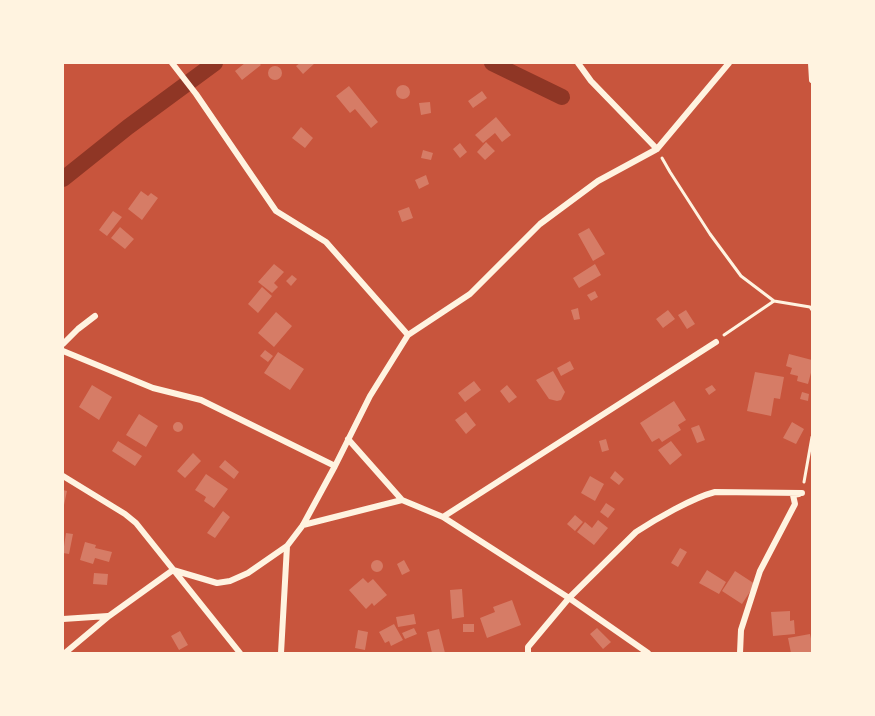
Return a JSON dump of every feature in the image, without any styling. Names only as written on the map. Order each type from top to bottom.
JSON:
[{"type":"street","points":[[172,63],[196,94],[276,211],[326,242],[408,335]]},
{"type":"street","points":[[578,63],[591,81],[657,149]]},
{"type":"street","points":[[173,570],[217,584],[248,573],[287,546],[303,525],[370,396],[408,335],[470,294],[540,224],[598,181],[657,149],[729,63]]},
{"type":"street","points":[[811,63],[812,80]]},
{"type":"street","points":[[63,344],[95,316]]},
{"type":"street","points":[[443,517],[716,342]]},
{"type":"street","points":[[63,351],[153,388],[201,400],[335,466]]},
{"type":"street","points":[[348,439],[402,501],[443,517],[569,598],[648,653]]},
{"type":"street","points":[[63,476],[136,523],[240,653]]},
{"type":"street","points":[[528,653],[528,646],[569,598],[636,532],[648,524],[703,495],[715,492],[802,493]]},
{"type":"street","points":[[740,653],[741,630],[760,571],[795,504],[794,495],[802,493]]},
{"type":"street","points":[[303,525],[402,501]]},
{"type":"street","points":[[281,653],[287,546]]},
{"type":"street","points":[[66,653],[109,616],[173,570]]},
{"type":"street","points":[[63,619],[109,616]]},
{"type":"path","points":[[657,149],[710,234],[741,276],[774,300],[810,307],[812,310]]},
{"type":"path","points":[[716,342],[774,300]]},
{"type":"path","points":[[802,493],[812,437]]},
{"type":"building","points":[[245,63],[261,65],[242,80],[235,71]]},
{"type":"building","points":[[300,63],[315,63],[303,74],[296,66]]},
{"type":"building","points":[[275,66],[280,68],[282,73],[280,78],[275,80],[270,78],[268,73],[270,68]]},
{"type":"building","points":[[403,85],[408,87],[410,92],[408,97],[403,99],[398,97],[396,92],[398,87]]},
{"type":"building","points":[[349,86],[378,122],[371,128],[355,109],[350,113],[336,96]]},
{"type":"building","points":[[482,91],[487,98],[473,108],[468,101]]},
{"type":"building","points":[[430,102],[431,113],[421,115],[419,103]]},
{"type":"building","points":[[496,117],[511,135],[502,142],[495,133],[483,143],[475,135]]},
{"type":"building","points":[[301,127],[313,138],[305,148],[292,138]]},
{"type":"building","points":[[486,142],[495,151],[485,160],[477,152]]},
{"type":"building","points":[[460,143],[467,152],[460,158],[453,149]]},
{"type":"building","points":[[423,150],[433,153],[431,160],[421,158]]},
{"type":"building","points":[[426,175],[429,184],[419,189],[415,180]]},
{"type":"building","points":[[141,191],[148,196],[151,193],[158,198],[142,220],[128,209]]},
{"type":"building","points":[[409,207],[413,218],[402,222],[398,211]]},
{"type":"building","points":[[113,211],[122,217],[107,236],[99,230]]},
{"type":"building","points":[[120,227],[134,239],[125,249],[111,238]]},
{"type":"building","points":[[589,228],[605,254],[593,261],[578,234]]},
{"type":"building","points":[[274,264],[284,272],[274,283],[278,287],[272,293],[258,282]]},
{"type":"building","points":[[595,264],[601,275],[579,288],[573,278]]},
{"type":"building","points":[[292,275],[297,279],[291,286],[286,281]]},
{"type":"building","points":[[262,287],[272,296],[258,313],[248,304]]},
{"type":"building","points":[[595,291],[598,297],[591,301],[587,295]]},
{"type":"building","points":[[578,308],[580,319],[574,320],[571,310]]},
{"type":"building","points":[[668,310],[675,319],[663,328],[656,319]]},
{"type":"building","points":[[686,310],[695,324],[687,329],[678,315]]},
{"type":"building","points":[[276,312],[292,326],[274,347],[258,333]]},
{"type":"building","points":[[265,350],[273,356],[268,362],[260,356]]},
{"type":"building","points":[[278,352],[304,369],[290,390],[264,373]]},
{"type":"building","points":[[789,354],[812,360],[808,384],[797,381],[798,376],[790,374],[792,368],[786,366]]},
{"type":"building","points":[[570,361],[574,369],[561,376],[557,368]]},
{"type":"building","points":[[553,371],[565,392],[561,400],[557,401],[549,399],[536,380]]},
{"type":"building","points":[[755,372],[784,377],[780,399],[774,398],[771,416],[747,411]]},
{"type":"building","points":[[474,381],[481,390],[465,402],[458,393]]},
{"type":"building","points":[[92,385],[112,397],[99,420],[79,407]]},
{"type":"building","points":[[507,385],[517,397],[509,403],[500,391]]},
{"type":"building","points":[[712,385],[716,390],[709,395],[705,389]]},
{"type":"building","points":[[802,392],[809,394],[808,401],[800,399]]},
{"type":"building","points":[[674,401],[686,420],[678,425],[681,430],[662,442],[659,438],[652,442],[640,423]]},
{"type":"building","points":[[466,412],[476,425],[466,434],[455,420]]},
{"type":"building","points":[[139,414],[158,426],[146,447],[126,435]]},
{"type":"building","points":[[178,422],[183,427],[178,432],[173,427]]},
{"type":"building","points":[[792,422],[804,429],[796,444],[783,438]]},
{"type":"building","points":[[699,425],[705,440],[697,443],[691,428]]},
{"type":"building","points":[[606,439],[609,450],[602,452],[599,441]]},
{"type":"building","points":[[118,441],[142,456],[135,466],[112,451]]},
{"type":"building","points":[[671,441],[682,455],[670,465],[658,450]]},
{"type":"building","points":[[193,453],[201,461],[185,478],[177,471]]},
{"type":"building","points":[[225,460],[239,472],[234,479],[219,467]]},
{"type":"building","points":[[615,471],[624,479],[619,485],[610,478]]},
{"type":"building","points":[[206,474],[228,489],[214,508],[204,501],[206,497],[195,490]]},
{"type":"building","points":[[590,476],[604,484],[595,501],[581,493]]},
{"type":"building","points":[[63,490],[67,491],[64,505],[63,505]]},
{"type":"building","points":[[606,503],[615,509],[608,518],[600,512]]},
{"type":"building","points":[[223,511],[230,517],[215,538],[207,533]]},
{"type":"building","points":[[575,515],[583,522],[575,531],[567,524]]},
{"type":"building","points":[[598,520],[608,528],[594,545],[577,532],[585,522],[592,528]]},
{"type":"building","points":[[66,533],[73,534],[69,554],[63,553]]},
{"type":"building","points":[[85,542],[96,545],[95,548],[112,552],[109,562],[95,558],[93,564],[80,560]]},
{"type":"building","points":[[680,548],[687,552],[678,567],[671,563]]},
{"type":"building","points":[[379,560],[382,561],[382,571],[375,572],[372,571],[371,564],[372,561]]},
{"type":"building","points":[[404,560],[410,571],[402,575],[397,564]]},
{"type":"building","points":[[707,570],[726,582],[719,594],[699,583]]},
{"type":"building","points":[[735,571],[755,584],[742,604],[722,591]]},
{"type":"building","points":[[94,573],[108,574],[107,585],[93,584]]},
{"type":"building","points":[[363,578],[368,583],[373,579],[387,595],[374,606],[372,603],[366,609],[349,590]]},
{"type":"building","points":[[462,589],[464,617],[452,619],[450,590]]},
{"type":"building","points":[[512,600],[521,625],[487,638],[480,618],[495,612],[493,607]]},
{"type":"building","points":[[790,611],[790,621],[794,620],[795,634],[773,636],[771,612]]},
{"type":"building","points":[[414,614],[416,624],[398,627],[396,617]]},
{"type":"building","points":[[394,624],[403,640],[391,646],[389,641],[385,643],[379,632]]},
{"type":"building","points":[[463,624],[474,624],[474,632],[463,632]]},
{"type":"building","points":[[414,628],[417,634],[405,639],[402,633]]},
{"type":"building","points":[[597,628],[611,642],[603,649],[590,634]]},
{"type":"building","points":[[439,629],[445,653],[432,653],[427,632]]},
{"type":"building","points":[[358,630],[368,632],[365,650],[355,648]]},
{"type":"building","points":[[180,631],[188,645],[179,650],[171,636]]},
{"type":"building","points":[[810,634],[812,653],[791,653],[788,638]]},
{"type":"waterway","points":[[63,179],[128,127],[215,63]]},
{"type":"waterway","points":[[492,63],[562,97]]}]
